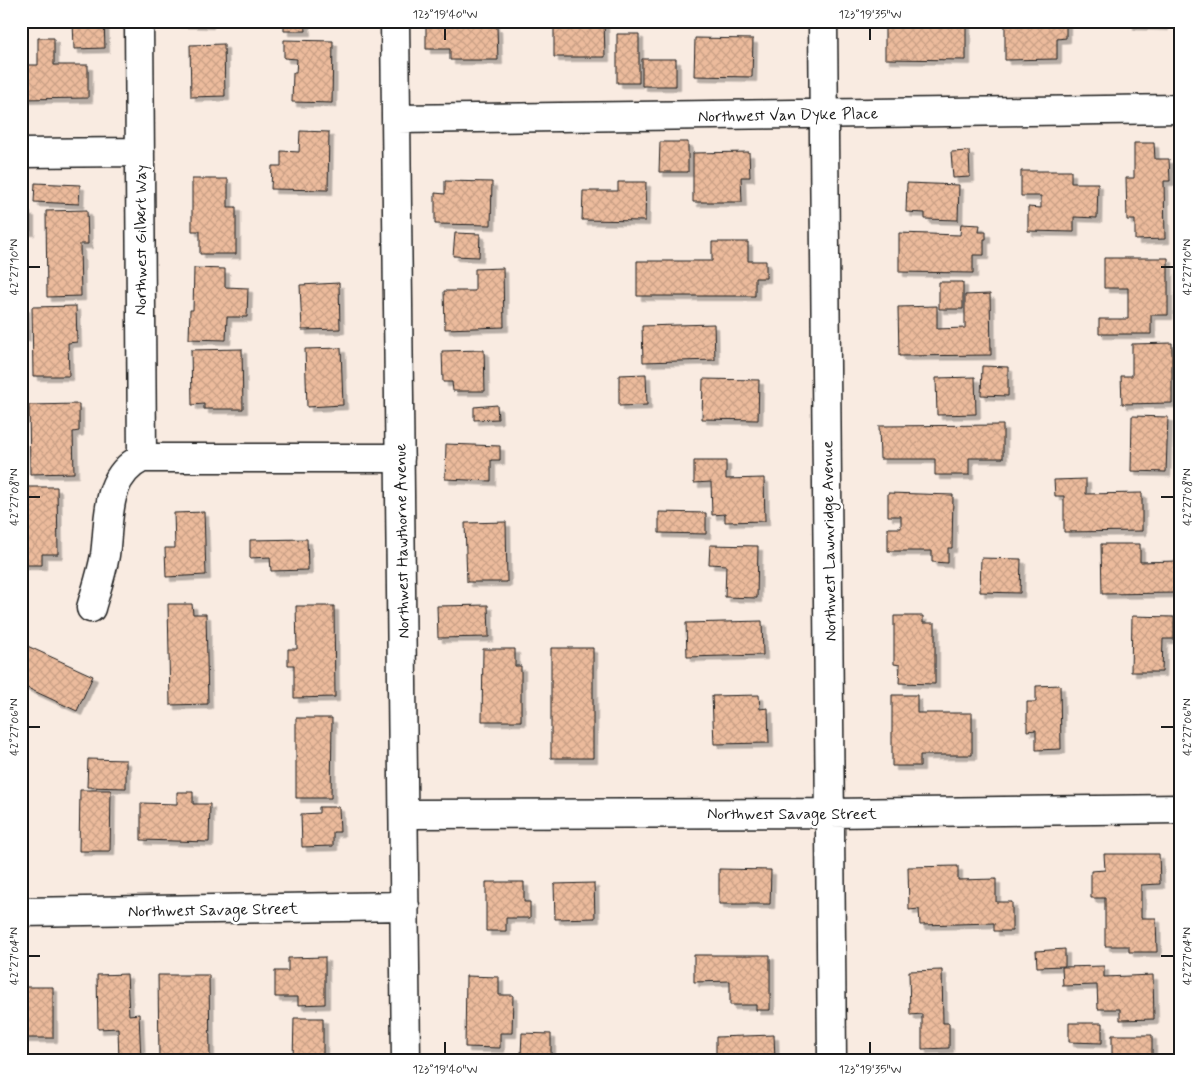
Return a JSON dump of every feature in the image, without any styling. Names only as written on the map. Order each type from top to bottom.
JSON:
[{"type":"street","name":"Northwest Gilbert Way","points":[[139,21],[142,458]]},
{"type":"street","name":"Northwest Hawthorne Avenue","points":[[396,21],[406,1061]]},
{"type":"street","name":"Northwest Lawnridge Avenue","points":[[823,21],[832,1061]]},
{"type":"street","name":"Northwest Van Dyke Place","points":[[396,119],[1180,109]]},
{"type":"street","points":[[21,154],[140,152]]},
{"type":"street","points":[[91,608],[105,555],[112,491],[130,464],[142,458],[400,458]]},
{"type":"street","name":"Northwest Savage Street","points":[[404,814],[830,813],[1180,809]]},
{"type":"street","name":"Northwest Savage Street","points":[[21,912],[405,906]]},
{"type":"building","points":[[73,21],[104,21],[105,48],[74,49]]},
{"type":"building","points":[[177,21],[209,21],[209,24],[177,23]]},
{"type":"building","points":[[284,21],[305,21],[306,31],[284,31]]},
{"type":"building","points":[[426,21],[494,21],[494,27],[497,27],[498,60],[450,60],[450,49],[426,49]]},
{"type":"building","points":[[554,21],[604,21],[605,57],[554,57]]},
{"type":"building","points":[[899,21],[966,21],[966,60],[885,59],[885,26],[899,26]]},
{"type":"building","points":[[1005,21],[1066,21],[1066,38],[1057,39],[1057,59],[1005,60]]},
{"type":"building","points":[[1129,21],[1164,21],[1164,26],[1129,25]]},
{"type":"building","points":[[617,34],[639,34],[639,83],[617,83]]},
{"type":"building","points":[[38,38],[54,38],[54,65],[88,65],[88,98],[21,99],[21,65],[38,65]]},
{"type":"building","points":[[695,38],[753,39],[752,77],[694,76]]},
{"type":"building","points":[[284,40],[333,41],[332,103],[292,102],[293,73],[296,73],[297,59],[284,58]]},
{"type":"building","points":[[224,44],[225,96],[191,97],[190,45]]},
{"type":"building","points":[[642,59],[676,59],[676,86],[642,86]]},
{"type":"building","points":[[300,131],[329,132],[328,190],[271,189],[272,166],[281,166],[281,151],[299,152]]},
{"type":"building","points":[[660,142],[688,142],[688,172],[659,172]]},
{"type":"building","points":[[1134,143],[1154,143],[1155,159],[1169,159],[1170,181],[1164,181],[1165,239],[1135,240],[1135,220],[1127,220],[1126,178],[1134,178]]},
{"type":"building","points":[[969,151],[970,177],[953,178],[951,152]]},
{"type":"building","points":[[749,152],[750,177],[741,177],[742,202],[693,202],[693,153]]},
{"type":"building","points":[[1021,171],[1071,171],[1071,183],[1098,183],[1097,218],[1074,217],[1074,232],[1028,231],[1028,207],[1041,208],[1041,196],[1021,196]]},
{"type":"building","points":[[192,179],[228,179],[228,207],[236,207],[236,254],[200,254],[200,231],[192,231]]},
{"type":"building","points":[[445,181],[492,182],[491,225],[435,224],[435,193],[445,194]]},
{"type":"building","points":[[618,182],[646,182],[645,221],[582,220],[583,191],[618,191]]},
{"type":"building","points":[[35,183],[80,185],[79,204],[34,202]]},
{"type":"building","points":[[907,183],[959,185],[958,220],[925,219],[925,213],[906,212]]},
{"type":"building","points":[[87,210],[88,244],[80,244],[81,296],[47,297],[46,211]]},
{"type":"building","points":[[21,212],[30,212],[30,231],[21,231]]},
{"type":"building","points":[[961,224],[980,225],[979,232],[986,232],[984,255],[973,255],[973,273],[899,272],[899,233],[960,235]]},
{"type":"building","points":[[455,233],[480,234],[479,257],[453,256]]},
{"type":"building","points":[[712,242],[748,242],[748,261],[766,261],[766,278],[755,278],[755,296],[637,296],[637,261],[712,261]]},
{"type":"building","points":[[1104,258],[1168,258],[1168,315],[1151,315],[1151,334],[1099,334],[1099,319],[1128,319],[1128,288],[1104,288]]},
{"type":"building","points":[[194,268],[225,269],[225,287],[248,288],[247,317],[227,317],[226,340],[189,339],[190,310],[193,310]]},
{"type":"building","points":[[503,268],[504,327],[445,329],[444,291],[475,291],[475,269]]},
{"type":"building","points":[[939,282],[963,282],[963,309],[939,309]]},
{"type":"building","points":[[339,283],[340,329],[302,330],[300,285]]},
{"type":"building","points":[[990,294],[991,355],[899,356],[898,307],[937,306],[937,329],[965,328],[965,295]]},
{"type":"building","points":[[76,306],[77,342],[68,343],[69,376],[33,376],[32,307]]},
{"type":"building","points":[[21,307],[25,307],[26,337],[21,337]]},
{"type":"building","points":[[714,324],[715,360],[643,362],[642,326]]},
{"type":"building","points":[[1172,343],[1172,403],[1122,404],[1121,376],[1132,376],[1132,344]]},
{"type":"building","points":[[341,348],[343,405],[307,407],[305,349]]},
{"type":"building","points":[[242,349],[243,409],[204,409],[204,404],[192,405],[191,350]]},
{"type":"building","points":[[484,350],[485,391],[453,391],[452,382],[443,382],[442,351]]},
{"type":"building","points":[[982,366],[1008,367],[1008,396],[981,395]]},
{"type":"building","points":[[646,374],[647,405],[619,406],[619,375]]},
{"type":"building","points":[[975,377],[976,414],[937,415],[936,378]]},
{"type":"building","points":[[703,379],[759,380],[758,420],[702,419]]},
{"type":"building","points":[[79,404],[79,431],[73,432],[74,473],[30,474],[29,405]]},
{"type":"building","points":[[497,405],[498,419],[474,420],[474,407]]},
{"type":"building","points":[[1132,416],[1168,417],[1166,472],[1131,471]]},
{"type":"building","points":[[1003,425],[1003,458],[969,458],[969,475],[935,475],[935,459],[880,459],[879,426]]},
{"type":"building","points":[[446,444],[500,446],[500,460],[491,460],[491,481],[445,479]]},
{"type":"building","points":[[694,461],[726,461],[726,479],[764,478],[765,521],[725,522],[725,514],[712,515],[711,482],[694,483]]},
{"type":"building","points":[[1086,479],[1086,494],[1142,493],[1142,531],[1064,532],[1064,496],[1055,496],[1054,480]]},
{"type":"building","points":[[21,487],[57,487],[58,554],[42,554],[42,565],[21,565]]},
{"type":"building","points":[[888,493],[953,495],[952,548],[948,548],[948,563],[932,562],[932,551],[888,551],[888,528],[901,528],[901,516],[888,516]]},
{"type":"building","points":[[204,512],[206,575],[166,577],[165,548],[175,548],[174,513]]},
{"type":"building","points":[[659,512],[706,513],[706,534],[659,533]]},
{"type":"building","points":[[506,522],[507,582],[467,582],[465,523]]},
{"type":"building","points":[[307,539],[308,570],[271,571],[270,557],[250,558],[250,540]]},
{"type":"building","points":[[1101,544],[1140,544],[1140,562],[1177,561],[1177,593],[1102,594]]},
{"type":"building","points":[[710,545],[758,546],[757,598],[725,597],[726,565],[709,564]]},
{"type":"building","points":[[981,558],[1021,559],[1020,593],[980,592]]},
{"type":"building","points":[[168,604],[192,604],[193,614],[206,614],[208,704],[170,705]]},
{"type":"building","points":[[488,605],[489,637],[438,638],[437,606]]},
{"type":"building","points":[[296,606],[334,606],[335,697],[294,698],[294,665],[288,665],[288,649],[297,649]]},
{"type":"building","points":[[894,616],[923,616],[923,623],[935,623],[935,684],[899,683],[900,665],[894,664]]},
{"type":"building","points":[[1132,616],[1174,617],[1174,639],[1163,639],[1162,672],[1131,672]]},
{"type":"building","points":[[762,621],[763,655],[687,657],[686,623]]},
{"type":"building","points":[[23,644],[93,676],[77,711],[21,685],[21,648]]},
{"type":"building","points":[[551,648],[593,648],[593,758],[551,758]]},
{"type":"building","points":[[483,649],[515,649],[515,666],[521,666],[521,721],[482,721]]},
{"type":"building","points":[[1060,685],[1061,749],[1036,750],[1036,730],[1027,731],[1027,702],[1036,702],[1036,686]]},
{"type":"building","points":[[759,695],[760,709],[768,708],[769,743],[714,744],[712,696]]},
{"type":"building","points":[[892,695],[917,695],[917,713],[972,713],[972,755],[920,755],[920,766],[892,766]]},
{"type":"building","points":[[296,718],[332,718],[331,798],[296,798]]},
{"type":"building","points":[[88,759],[126,760],[126,788],[87,787]]},
{"type":"building","points":[[80,790],[111,790],[110,851],[79,851]]},
{"type":"building","points":[[177,792],[193,792],[193,804],[210,804],[209,842],[141,840],[141,803],[177,804]]},
{"type":"building","points":[[319,807],[339,807],[340,832],[333,832],[333,846],[302,847],[301,814],[319,813]]},
{"type":"building","points":[[1104,854],[1159,854],[1160,884],[1141,885],[1141,918],[1156,918],[1157,952],[1129,952],[1129,946],[1105,946],[1105,898],[1091,898],[1091,871],[1105,870]]},
{"type":"building","points":[[958,866],[958,880],[996,879],[996,902],[1012,902],[1012,931],[994,931],[994,923],[920,925],[919,909],[909,910],[908,867]]},
{"type":"building","points":[[719,869],[771,870],[770,904],[719,904]]},
{"type":"building","points":[[486,882],[524,882],[524,902],[530,902],[530,918],[506,918],[506,931],[486,931]]},
{"type":"building","points":[[594,883],[595,918],[555,919],[554,884]]},
{"type":"building","points":[[1065,949],[1065,966],[1037,967],[1036,951]]},
{"type":"building","points":[[694,955],[770,955],[770,1010],[756,1010],[756,1005],[730,1005],[730,981],[694,982]]},
{"type":"building","points":[[325,957],[325,1004],[298,1005],[298,997],[275,997],[275,971],[288,971],[288,958]]},
{"type":"building","points":[[1104,966],[1104,977],[1153,975],[1154,1019],[1120,1020],[1120,1009],[1098,1009],[1097,985],[1063,986],[1062,967]]},
{"type":"building","points":[[942,970],[943,1023],[949,1023],[949,1048],[922,1049],[922,1014],[910,1015],[909,971]]},
{"type":"building","points":[[127,974],[129,1015],[139,1014],[141,1061],[119,1061],[118,1028],[98,1029],[97,975]]},
{"type":"building","points":[[158,975],[209,975],[210,1058],[159,1059]]},
{"type":"building","points":[[466,976],[499,977],[499,995],[513,995],[512,1033],[500,1033],[500,1048],[465,1047]]},
{"type":"building","points":[[21,987],[53,987],[53,1038],[21,1038]]},
{"type":"building","points":[[294,1018],[323,1018],[323,1061],[293,1061]]},
{"type":"building","points":[[1069,1023],[1102,1023],[1102,1043],[1069,1042]]},
{"type":"building","points":[[522,1033],[551,1034],[551,1056],[521,1055]]},
{"type":"building","points":[[774,1035],[775,1061],[716,1061],[716,1037]]},
{"type":"building","points":[[1112,1035],[1152,1035],[1152,1061],[1112,1061]]},
{"type":"building","points":[[905,1056],[949,1057],[949,1061],[905,1061]]}]
